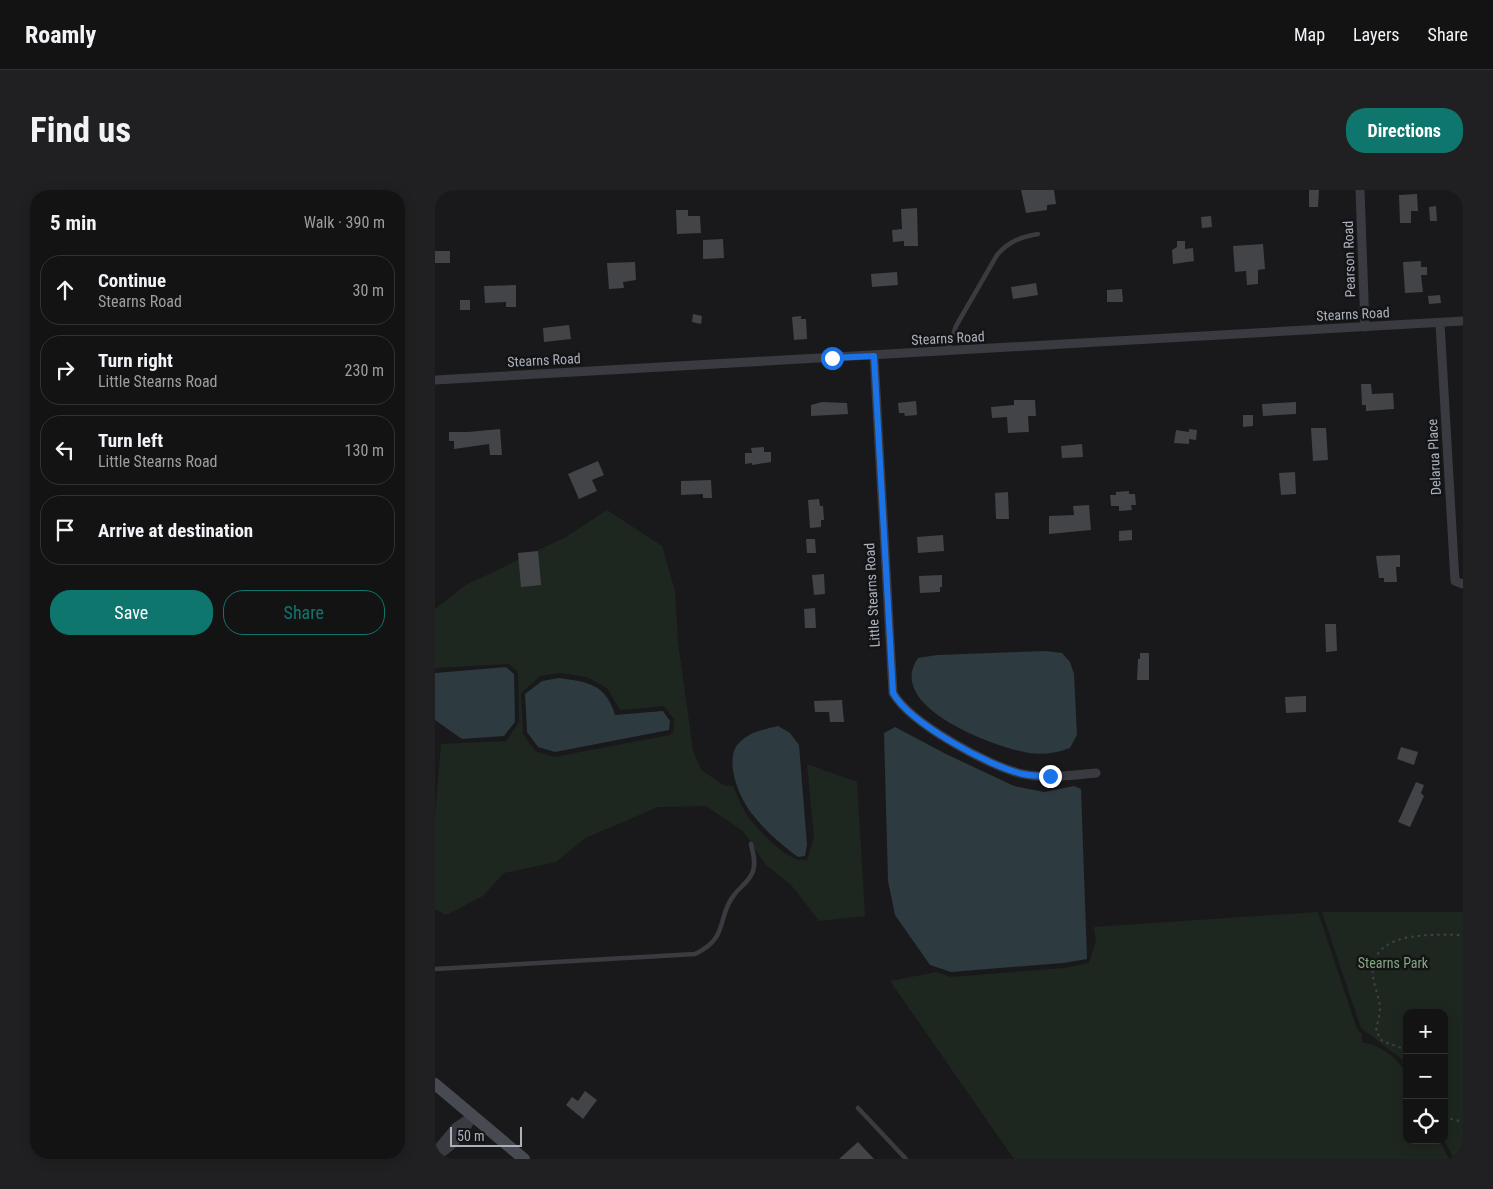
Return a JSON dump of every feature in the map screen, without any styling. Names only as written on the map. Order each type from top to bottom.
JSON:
[{"type":"main road","points":[[435,1084],[524,1159]]},
{"type":"street","name":"Pearson Road","points":[[1360,190],[1365,327]]},
{"type":"street","name":"Stearns Road","points":[[435,380],[1463,321]]},
{"type":"street","name":"Delarua Place","points":[[1440,323],[1455,581],[1463,584]]},
{"type":"street","name":"Little Stearns Road","points":[[874,356],[893,693],[902,706],[921,723],[1004,768],[1034,776],[1096,773]]},
{"type":"street","points":[[435,1152],[456,1127],[473,1116]]},
{"type":"street","points":[[435,1158],[447,1150],[463,1134],[473,1116]]},
{"type":"lane","points":[[948,352],[956,326],[997,254],[1005,246],[1018,238],[1038,234]]},
{"type":"lane","points":[[435,969],[695,954],[705,949],[719,936],[733,896],[743,887],[753,871],[754,859],[751,844]]},
{"type":"lane","points":[[858,1108],[905,1159]]},
{"type":"path","points":[[1403,1049],[1382,1041],[1376,1031],[1380,1009],[1374,982],[1373,966],[1382,949],[1401,938],[1463,935]]},
{"type":"path","points":[[1448,1118],[1463,1122]]},
{"type":"green space","points":[[607,510],[662,546],[675,591],[678,642],[693,751],[701,770],[725,786],[733,786],[749,818],[775,846],[791,857],[807,860],[814,838],[807,764],[857,782],[865,916],[819,921],[792,886],[765,864],[743,831],[706,806],[658,807],[585,838],[556,862],[504,873],[483,896],[446,915],[435,909],[435,816],[441,744],[506,741],[519,722],[518,672],[509,664],[435,668],[435,609],[466,585],[566,537]],"holes":[[[559,673],[587,677],[607,688],[620,710],[664,706],[674,719],[673,732],[670,735],[554,757],[535,751],[523,734],[521,693],[540,676]]]},
{"type":"green space","points":[[1318,912],[1357,1029],[1362,1034],[1362,1042],[1382,1049],[1395,1058],[1403,1068],[1403,1144],[1441,1144],[1449,1159],[1014,1159],[890,981],[937,972],[951,977],[1064,968],[1089,963],[1096,941],[1094,927]]},
{"type":"green space","name":"Stearns Park","points":[[1322,912],[1463,912],[1463,1159],[1454,1159],[1446,1144],[1448,1144],[1448,1009],[1403,1009],[1403,1060],[1361,1028]]},
{"type":"shaded area","points":[[1045,651],[1062,653],[1070,662],[1074,674],[1077,735],[1070,748],[1045,754],[1034,754],[993,743],[948,722],[929,708],[916,693],[912,676],[918,658],[937,655]]},
{"type":"shaded area","points":[[506,667],[514,674],[515,722],[504,736],[462,739],[435,720],[435,673]]},
{"type":"shaded area","points":[[559,678],[595,686],[607,697],[615,715],[663,711],[670,721],[669,730],[555,752],[538,747],[527,732],[525,694],[542,681]]},
{"type":"shaded area","points":[[778,726],[790,733],[799,745],[807,845],[805,856],[798,857],[763,827],[743,800],[735,779],[733,758],[735,749],[740,742],[753,733]]},
{"type":"shaded area","points":[[895,727],[946,754],[1014,786],[1044,792],[1074,786],[1081,789],[1087,959],[1063,963],[951,972],[930,965],[895,915],[888,881],[884,733]]},
{"type":"building","points":[[1021,190],[1054,190],[1056,204],[1047,205],[1047,210],[1026,213]]},
{"type":"building","points":[[1309,190],[1319,190],[1318,207],[1309,207]]},
{"type":"building","points":[[1417,194],[1418,211],[1411,211],[1411,223],[1400,223],[1399,195]]},
{"type":"building","points":[[1436,206],[1437,221],[1430,221],[1429,207]]},
{"type":"building","points":[[917,208],[918,246],[904,246],[904,241],[893,242],[892,230],[902,229],[901,209]]},
{"type":"building","points":[[676,210],[688,210],[688,216],[700,216],[701,233],[677,234]]},
{"type":"building","points":[[1211,216],[1212,227],[1202,228],[1201,217]]},
{"type":"building","points":[[723,239],[724,258],[703,259],[703,240]]},
{"type":"building","points":[[1177,241],[1185,241],[1185,249],[1193,248],[1194,261],[1173,264],[1172,250],[1177,247]]},
{"type":"building","points":[[1263,244],[1265,269],[1258,270],[1258,284],[1247,285],[1246,271],[1235,272],[1233,246]]},
{"type":"building","points":[[435,251],[450,251],[450,263],[435,263]]},
{"type":"building","points":[[1421,261],[1421,267],[1427,267],[1427,275],[1421,275],[1423,292],[1405,293],[1403,262]]},
{"type":"building","points":[[635,262],[636,280],[623,282],[624,288],[609,289],[607,263]]},
{"type":"building","points":[[897,272],[898,285],[872,287],[871,274]]},
{"type":"building","points":[[1036,283],[1038,295],[1013,299],[1011,287]]},
{"type":"building","points":[[516,285],[516,307],[506,307],[506,302],[485,303],[484,286]]},
{"type":"building","points":[[1122,289],[1123,302],[1107,302],[1107,290]]},
{"type":"building","points":[[1440,295],[1441,303],[1429,304],[1428,296]]},
{"type":"building","points":[[460,300],[470,300],[470,310],[460,310]]},
{"type":"building","points":[[693,314],[702,316],[701,324],[692,322]]},
{"type":"building","points":[[801,316],[801,319],[806,319],[807,339],[794,340],[792,317]]},
{"type":"building","points":[[569,325],[571,339],[544,342],[543,328]]},
{"type":"building","points":[[1361,384],[1371,384],[1372,394],[1393,393],[1394,409],[1366,411],[1366,405],[1362,405]]},
{"type":"building","points":[[1014,400],[1035,400],[1036,416],[1028,416],[1029,432],[1008,433],[1007,417],[992,418],[991,407],[1014,405]]},
{"type":"building","points":[[916,401],[917,415],[905,416],[904,413],[899,413],[898,403]]},
{"type":"building","points":[[822,402],[847,403],[848,414],[811,416],[811,405]]},
{"type":"building","points":[[1296,402],[1296,414],[1263,416],[1262,404]]},
{"type":"building","points":[[1243,415],[1253,415],[1253,426],[1243,427]]},
{"type":"building","points":[[1311,428],[1326,428],[1328,460],[1313,461]]},
{"type":"building","points":[[500,429],[502,455],[490,455],[489,444],[454,449],[454,441],[449,441],[449,432]]},
{"type":"building","points":[[1189,429],[1197,430],[1196,440],[1189,439],[1189,444],[1174,443],[1176,430],[1189,432]]},
{"type":"building","points":[[1082,444],[1083,457],[1062,458],[1061,446]]},
{"type":"building","points":[[764,447],[764,452],[771,452],[771,462],[752,465],[752,463],[745,464],[745,453],[752,453],[751,448]]},
{"type":"building","points":[[598,461],[604,475],[592,480],[597,491],[579,499],[568,474]]},
{"type":"building","points":[[1295,472],[1296,494],[1281,495],[1279,473]]},
{"type":"building","points":[[711,480],[712,498],[703,498],[703,494],[681,495],[681,481]]},
{"type":"building","points":[[1129,491],[1129,494],[1135,494],[1136,505],[1131,505],[1132,510],[1119,511],[1119,506],[1111,506],[1110,495],[1116,495],[1116,492]]},
{"type":"building","points":[[1008,492],[1009,519],[996,519],[995,493]]},
{"type":"building","points":[[819,499],[820,506],[823,506],[824,520],[821,520],[821,527],[810,528],[808,500]]},
{"type":"building","points":[[1089,505],[1091,530],[1049,534],[1049,516],[1074,515],[1073,506]]},
{"type":"building","points":[[1132,530],[1132,540],[1119,541],[1119,531]]},
{"type":"building","points":[[943,535],[944,551],[918,553],[917,537]]},
{"type":"building","points":[[806,539],[815,539],[816,553],[807,553]]},
{"type":"building","points":[[538,551],[541,585],[521,587],[518,553]]},
{"type":"building","points":[[1400,555],[1400,567],[1396,567],[1397,582],[1384,582],[1384,578],[1379,578],[1376,556]]},
{"type":"building","points":[[824,574],[825,594],[814,595],[812,575]]},
{"type":"building","points":[[942,575],[940,592],[920,593],[919,576]]},
{"type":"building","points":[[815,608],[816,628],[805,628],[804,609]]},
{"type":"building","points":[[1325,624],[1336,624],[1337,651],[1326,652]]},
{"type":"building","points":[[1140,653],[1149,653],[1149,680],[1137,680]]},
{"type":"building","points":[[1306,696],[1306,712],[1286,713],[1285,697]]},
{"type":"building","points":[[842,700],[844,722],[830,722],[829,712],[815,712],[814,701]]},
{"type":"building","points":[[1401,747],[1418,752],[1414,765],[1397,759]]},
{"type":"building","points":[[1416,782],[1424,785],[1421,793],[1424,796],[1410,827],[1398,822]]},
{"type":"building","points":[[585,1091],[597,1100],[583,1119],[566,1105],[572,1097],[578,1101]]},
{"type":"building","points":[[858,1142],[874,1159],[839,1159]]},
{"type":"route","points":[[832,358],[874,356],[891,687],[897,701],[921,723],[951,741],[1004,768],[1022,774],[1050,776]]}]
